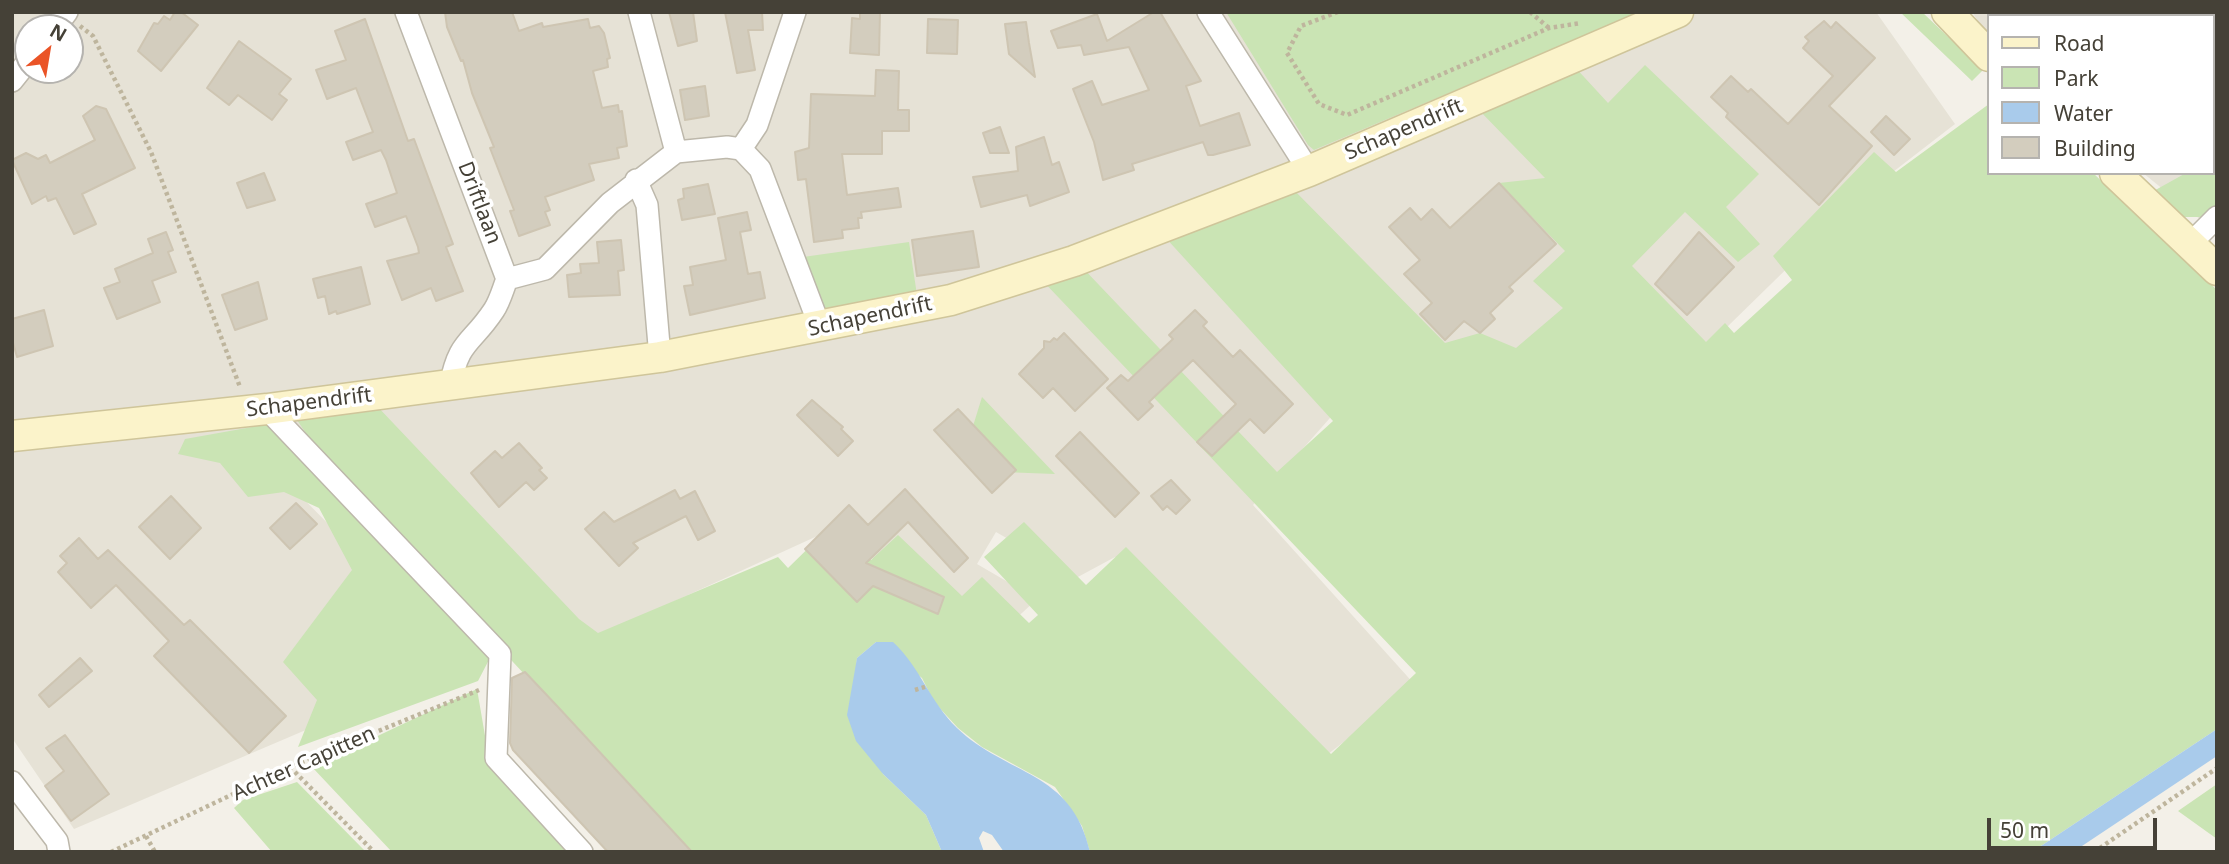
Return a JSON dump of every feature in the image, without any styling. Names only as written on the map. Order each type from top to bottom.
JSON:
[{"type":"street","name":"Driftlaan","points":[[406,12],[507,279]]},
{"type":"street","points":[[639,12],[676,152]]},
{"type":"street","points":[[741,149],[757,125],[795,12]]},
{"type":"street","points":[[1209,12],[1309,171]]},
{"type":"street","name":"Schapendrift","points":[[12,436],[259,410],[660,356],[951,300],[1074,261],[1309,171],[1678,12]]},
{"type":"street","points":[[1947,12],[1988,54]]},
{"type":"street","points":[[450,386],[456,358],[466,341],[495,309],[507,279],[545,269],[636,180],[676,152],[726,146],[741,149],[760,169],[820,327]]},
{"type":"street","points":[[2117,175],[2217,270]]},
{"type":"street","points":[[636,180],[647,205],[660,356]]},
{"type":"street","points":[[2189,244],[2217,217]]},
{"type":"street","points":[[259,410],[500,654],[496,758],[582,852]]},
{"type":"street","points":[[12,782],[57,841],[59,852]]},
{"type":"path","points":[[1338,12],[1301,26],[1287,53],[1319,104],[1347,115],[1549,28],[1586,21]]},
{"type":"path","points":[[1530,12],[1549,28]]},
{"type":"path","points":[[84,31],[93,36],[151,152],[221,342],[259,410]]},
{"type":"path","points":[[915,690],[928,687]]},
{"type":"path","name":"Achter Capitten","points":[[111,852],[290,767],[479,690],[500,688]]},
{"type":"path","points":[[290,767],[374,852]]},
{"type":"path","points":[[2094,852],[2217,768]]},
{"type":"path","points":[[146,836],[155,852]]},
{"type":"shaded area","points":[[12,12],[1876,12],[1955,124],[1858,199],[1549,501],[1406,332],[1253,505],[1416,686],[1319,761],[1115,557],[1076,578],[996,532],[977,564],[1037,599],[979,653],[837,527],[583,643],[262,457],[465,662],[74,829],[12,738]]},
{"type":"shaded area","points":[[1972,12],[2217,12],[2217,233],[2145,175],[2215,175],[2215,14],[1988,14],[1988,36]]},
{"type":"green space","points":[[1226,12],[1656,12],[1599,37],[1560,46],[1314,150],[1308,145]]},
{"type":"green space","points":[[1900,12],[1922,12],[1983,70],[1972,81]]},
{"type":"green space","points":[[1573,65],[1608,103],[1645,65],[1759,174],[1726,207],[1760,244],[1738,262],[1685,212],[1632,266],[1706,342],[1725,323],[1734,333],[1792,280],[1773,256],[1874,152],[1896,172],[1988,105],[1988,175],[2095,175],[2217,290],[2217,729],[2032,852],[1090,852],[1082,826],[1055,787],[982,747],[958,728],[934,702],[922,678],[876,642],[857,658],[855,679],[883,774],[926,815],[942,852],[690,852],[322,457],[297,420],[300,414],[376,405],[579,619],[598,633],[778,557],[788,568],[835,522],[871,560],[898,535],[962,596],[982,577],[1029,623],[1038,615],[984,557],[1024,522],[1086,585],[1126,547],[1331,754],[1416,673],[1040,278],[1080,265],[1277,472],[1333,421],[1164,236],[1289,185],[1445,343],[1480,333],[1516,348],[1563,308],[1533,281],[1565,251],[1499,183],[1545,178],[1477,108]]},
{"type":"green space","points":[[2217,156],[2217,209],[2207,217],[2177,217],[2150,193],[2182,175],[2215,175]]},
{"type":"green space","points":[[909,242],[917,295],[834,315],[818,309],[803,257]]},
{"type":"green space","points":[[982,397],[1055,474],[1002,472],[973,426]]},
{"type":"green space","points":[[269,424],[492,654],[478,681],[298,747],[317,700],[283,662],[352,570],[319,508],[284,492],[248,497],[220,463],[178,454],[185,439]]},
{"type":"green space","points":[[477,689],[489,759],[578,852],[392,852],[312,767]]},
{"type":"green space","points":[[297,782],[366,852],[272,852],[234,808],[243,800]]},
{"type":"green space","points":[[2217,784],[2217,839],[2178,811]]},
{"type":"water","points":[[876,642],[893,642],[918,673],[939,707],[957,728],[976,744],[1053,789],[1069,805],[1081,825],[1090,852],[1004,852],[992,835],[983,831],[979,838],[984,852],[942,852],[926,815],[883,774],[856,741],[847,715],[857,658]]},
{"type":"water","points":[[2217,729],[2217,756],[2073,852],[2032,852]]},
{"type":"building","points":[[175,12],[181,12],[198,25],[161,71],[138,51],[154,23],[158,24],[164,16],[170,20]]},
{"type":"building","points":[[445,12],[512,12],[519,31],[542,23],[543,27],[588,19],[590,28],[599,26],[604,33],[610,58],[607,59],[608,67],[593,71],[602,108],[618,105],[619,112],[622,111],[627,146],[617,148],[619,158],[589,164],[594,180],[545,197],[550,210],[545,212],[550,225],[519,236],[510,211],[514,210],[490,148],[494,147],[472,93],[463,60],[461,61],[447,27]]},
{"type":"building","points":[[669,12],[693,12],[697,41],[678,46]]},
{"type":"building","points":[[725,12],[762,12],[763,30],[748,30],[755,70],[737,73]]},
{"type":"building","points":[[860,12],[880,13],[879,55],[850,53],[852,18],[860,19]]},
{"type":"building","points":[[1154,12],[1160,12],[1201,81],[1186,86],[1200,126],[1239,113],[1250,145],[1208,155],[1203,142],[1132,164],[1134,170],[1103,180],[1094,142],[1073,89],[1092,81],[1102,105],[1149,90],[1129,47],[1084,55],[1081,45],[1058,48],[1051,31],[1097,14],[1107,41]]},
{"type":"building","points":[[365,19],[408,141],[414,139],[453,244],[446,247],[463,291],[436,301],[431,288],[402,300],[387,261],[419,253],[418,247],[406,216],[375,227],[366,204],[397,193],[386,160],[381,150],[353,160],[346,142],[373,132],[356,88],[327,99],[316,70],[346,60],[335,31]]},
{"type":"building","points":[[928,19],[958,20],[957,54],[927,53]]},
{"type":"building","points":[[1824,21],[1831,28],[1836,22],[1875,58],[1829,106],[1872,146],[1819,205],[1726,117],[1728,113],[1711,97],[1731,76],[1748,92],[1751,89],[1788,124],[1833,76],[1803,48],[1809,41],[1805,37]]},
{"type":"building","points":[[1026,22],[1035,77],[1009,54],[1005,24]]},
{"type":"building","points":[[239,41],[291,79],[279,94],[287,100],[272,120],[238,95],[229,105],[207,88]]},
{"type":"building","points":[[876,70],[899,71],[898,110],[909,110],[909,131],[882,131],[882,154],[842,154],[847,195],[898,188],[901,207],[861,212],[862,218],[858,218],[859,228],[842,230],[843,238],[814,242],[806,179],[798,180],[795,152],[809,148],[811,94],[875,96]]},
{"type":"building","points":[[705,86],[709,116],[685,120],[680,90]]},
{"type":"building","points":[[96,106],[106,109],[135,168],[82,194],[96,224],[74,234],[56,198],[48,201],[46,196],[32,204],[12,160],[26,153],[38,159],[46,155],[50,163],[95,140],[83,116]]},
{"type":"building","points":[[1886,116],[1910,139],[1894,155],[1871,132]]},
{"type":"building","points":[[1000,127],[1009,153],[990,153],[983,133]]},
{"type":"building","points":[[1044,137],[1052,165],[1059,162],[1069,192],[1030,206],[1027,195],[981,207],[973,177],[1018,171],[1016,147]]},
{"type":"building","points":[[264,173],[275,200],[247,208],[237,183]]},
{"type":"building","points":[[1499,183],[1556,244],[1509,287],[1513,291],[1490,313],[1495,319],[1480,333],[1464,321],[1445,340],[1420,314],[1432,303],[1404,274],[1420,260],[1389,227],[1410,208],[1421,220],[1432,209],[1450,228]]},
{"type":"building","points":[[708,184],[715,214],[682,220],[678,200],[684,198],[683,189]]},
{"type":"building","points":[[747,212],[751,230],[740,232],[748,274],[760,272],[765,298],[690,315],[684,286],[693,285],[690,267],[726,260],[718,218]]},
{"type":"building","points":[[973,231],[979,267],[917,276],[912,240]]},
{"type":"building","points":[[166,232],[173,250],[168,252],[176,272],[152,281],[160,302],[117,319],[104,288],[120,282],[115,269],[153,253],[148,239]]},
{"type":"building","points":[[1699,232],[1734,267],[1687,315],[1655,284]]},
{"type":"building","points":[[621,240],[624,270],[618,271],[620,295],[569,297],[567,275],[581,273],[580,264],[599,263],[597,242]]},
{"type":"building","points":[[361,267],[370,304],[329,314],[325,296],[318,298],[313,279]]},
{"type":"building","points":[[258,282],[267,319],[235,330],[222,295]]},
{"type":"building","points":[[44,310],[53,346],[17,357],[12,339],[12,319]]},
{"type":"building","points":[[1195,310],[1207,322],[1203,326],[1233,357],[1240,350],[1293,404],[1264,433],[1250,419],[1212,456],[1197,442],[1236,404],[1193,360],[1149,402],[1153,406],[1138,420],[1107,388],[1121,375],[1128,381],[1173,339],[1169,335]]},
{"type":"building","points":[[1064,333],[1108,379],[1075,411],[1053,388],[1043,398],[1019,374],[1044,348],[1044,341],[1050,342],[1054,338],[1057,340]]},
{"type":"building","points":[[812,400],[843,427],[841,429],[853,441],[838,456],[797,415]]},
{"type":"building","points":[[958,409],[1016,470],[992,493],[934,430]]},
{"type":"building","points":[[1080,432],[1139,493],[1115,517],[1056,456]]},
{"type":"building","points":[[519,443],[542,468],[539,470],[547,478],[534,490],[526,482],[499,507],[471,473],[495,451],[502,458]]},
{"type":"building","points":[[1171,480],[1190,500],[1176,514],[1167,506],[1163,510],[1151,496]]},
{"type":"building","points":[[905,489],[968,558],[954,572],[908,522],[866,563],[944,597],[938,614],[873,586],[857,602],[805,549],[849,505],[868,525]]},
{"type":"building","points":[[675,490],[680,499],[695,491],[715,531],[698,540],[686,516],[633,543],[638,548],[619,566],[585,529],[604,512],[614,522]]},
{"type":"building","points":[[171,496],[201,528],[170,559],[139,527]]},
{"type":"building","points":[[296,503],[317,524],[290,549],[270,528]]},
{"type":"building","points":[[79,538],[98,559],[108,550],[184,625],[190,620],[286,716],[249,753],[154,656],[169,641],[116,585],[91,608],[58,572],[67,563],[60,556]]},
{"type":"building","points":[[80,658],[92,671],[49,707],[39,695]]},
{"type":"building","points":[[525,672],[692,852],[608,852],[513,750],[510,743],[512,678]]},
{"type":"building","points":[[65,735],[109,794],[71,821],[45,786],[64,771],[46,748]]}]
